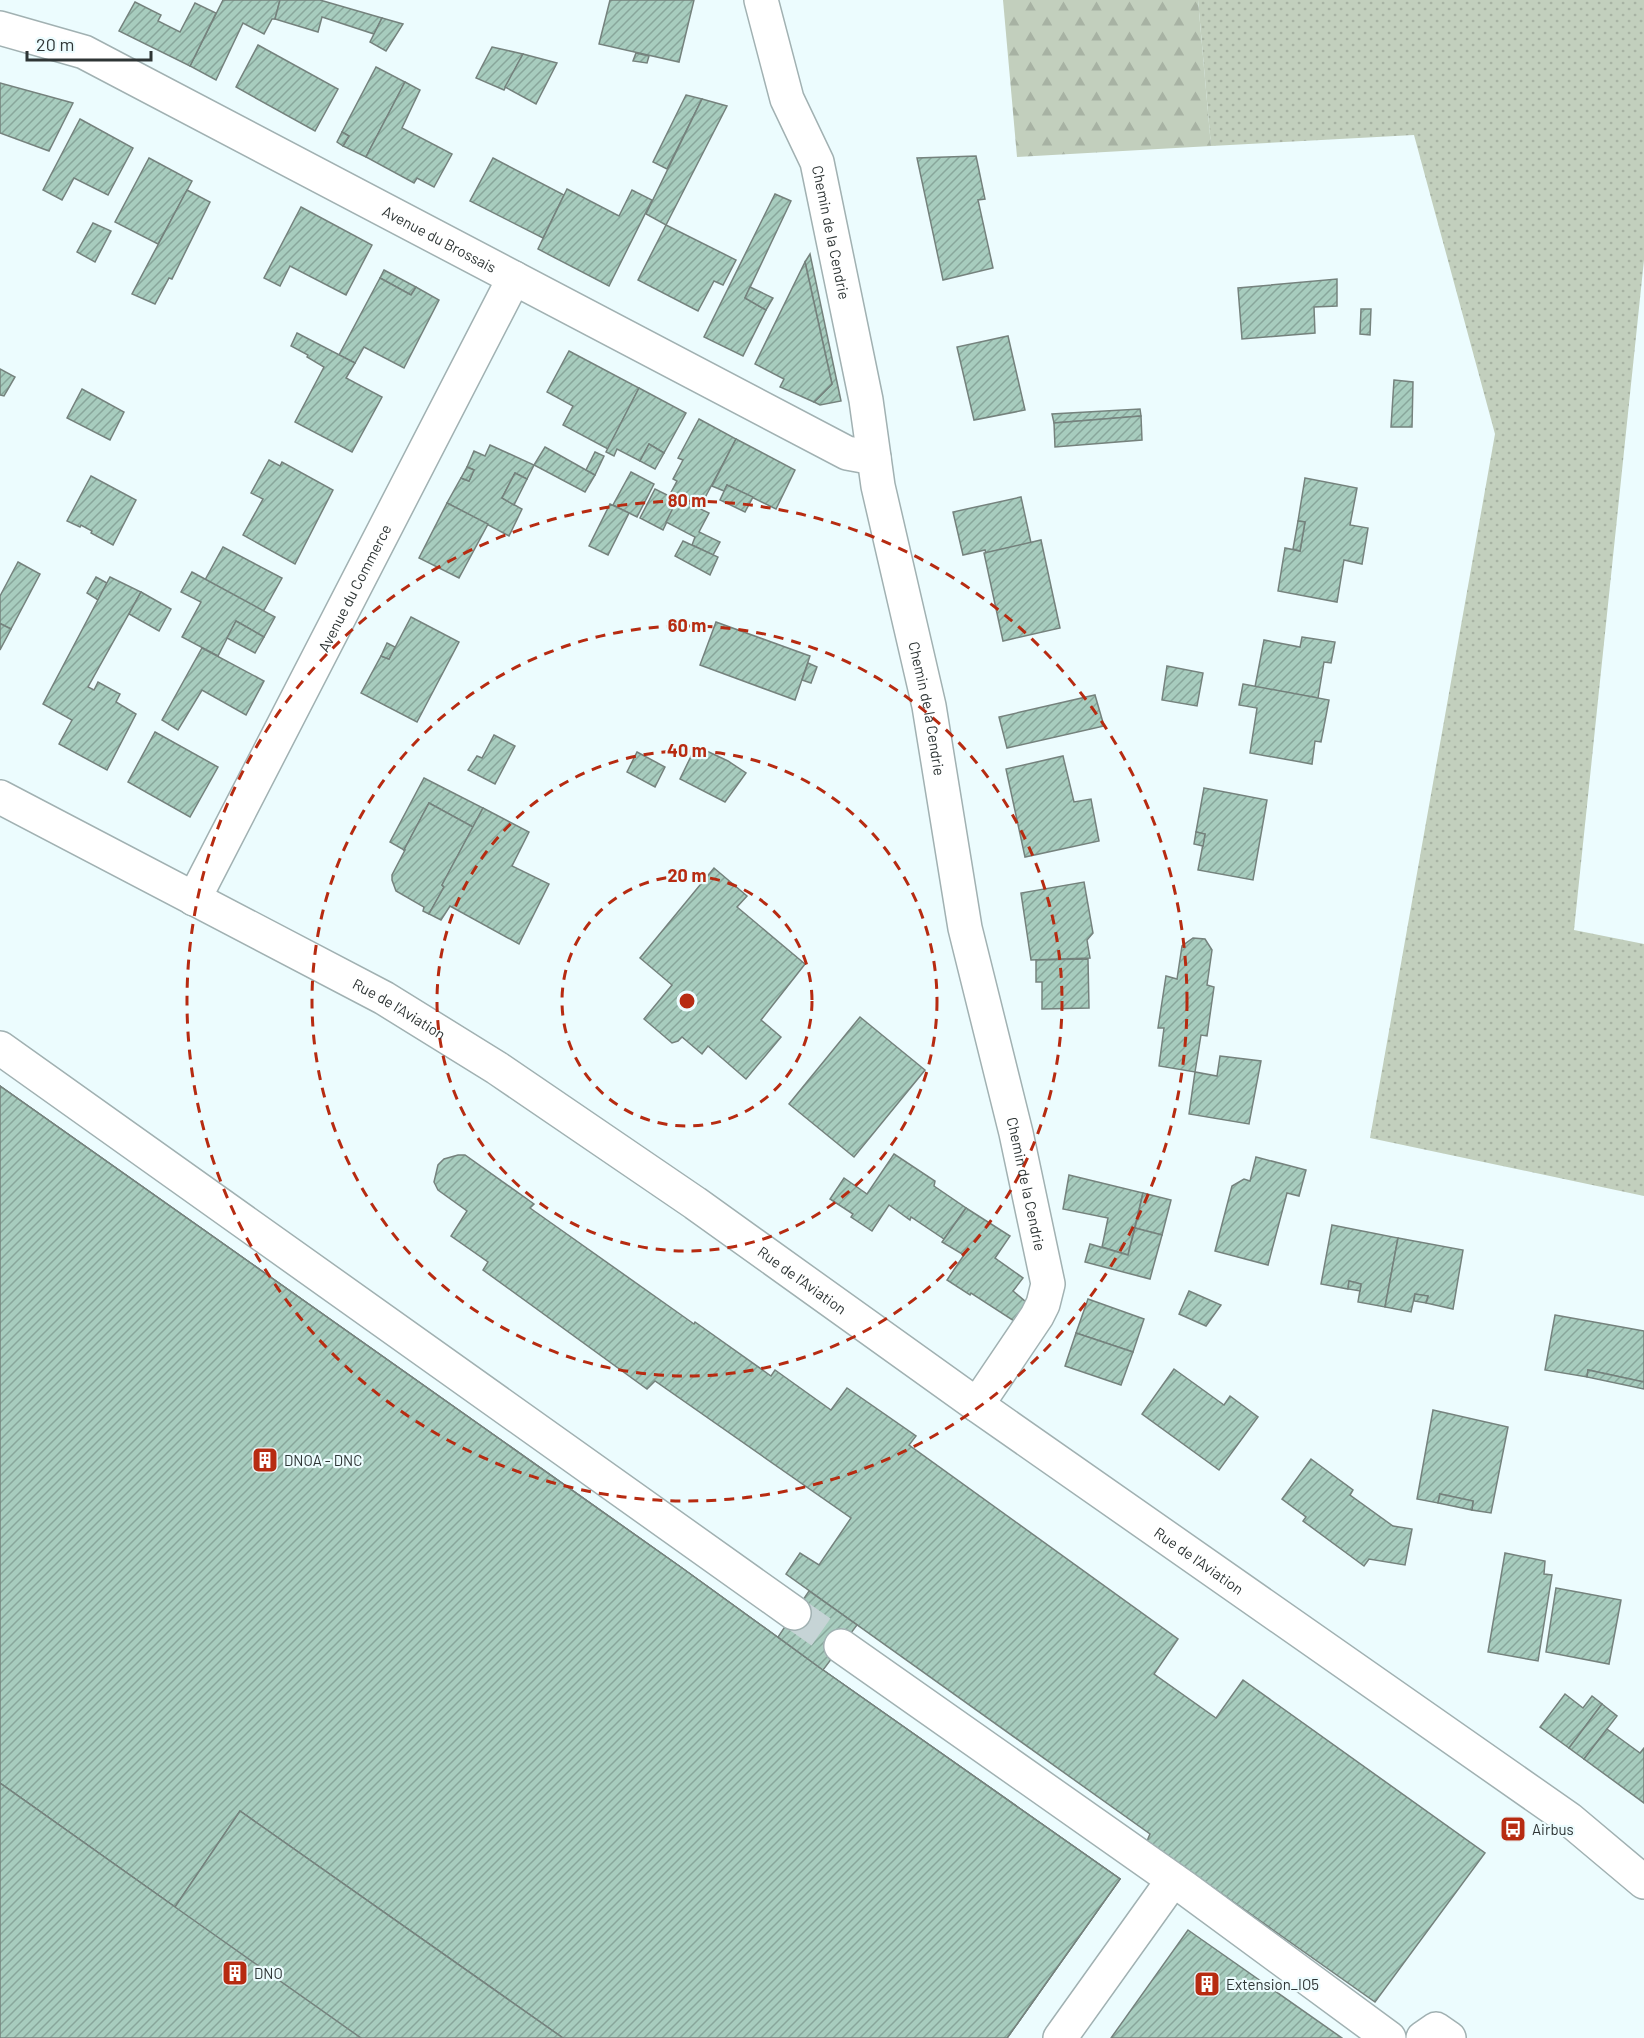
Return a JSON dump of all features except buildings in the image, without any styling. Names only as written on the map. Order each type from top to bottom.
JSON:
[{"type":"street","name":"Chemin de la Cendrie","points":[[761,0],[787,99],[817,162],[866,400],[878,486],[929,706],[965,928],[1016,1133],[1048,1284],[1037,1316],[977,1405]]},
{"type":"street","name":"Avenue du Brossais","points":[[0,28],[84,52],[847,453],[874,458]]},
{"type":"street","name":"Avenue du Commerce","points":[[194,899],[514,278]]},
{"type":"street","name":"Rue de l'Aviation","points":[[0,797],[384,998],[497,1068],[695,1203],[977,1405],[1569,1819],[1644,1882]]},
{"type":"street","points":[[0,1048],[794,1613]]},
{"type":"street","points":[[841,1646],[1173,1880],[1389,2038]]},
{"type":"street","name":"Rue de l'Aviation","points":[[1569,1819],[1644,1855]]},
{"type":"street","points":[[1059,2038],[1173,1880]]},
{"type":"street","points":[[1423,2038],[1436,2029],[1449,2038]]},
{"type":"green space","points":[[1003,0],[1198,0],[1211,146],[1017,157]]},
{"type":"green space","points":[[1198,0],[1644,0],[1644,260],[1574,930],[1644,944],[1644,1196],[1370,1138],[1495,434],[1414,135],[1211,146]]},
{"type":"tunnel","points":[[794,1613],[841,1646]]},
{"type":"place","name":"DNOA - DNC","points":[[265,1460]]},
{"type":"place","name":"Airbus","points":[[1513,1829]]},
{"type":"place","name":"DNO","points":[[235,1973]]},
{"type":"place","name":"Extension_IO5","points":[[1207,1984]]}]
